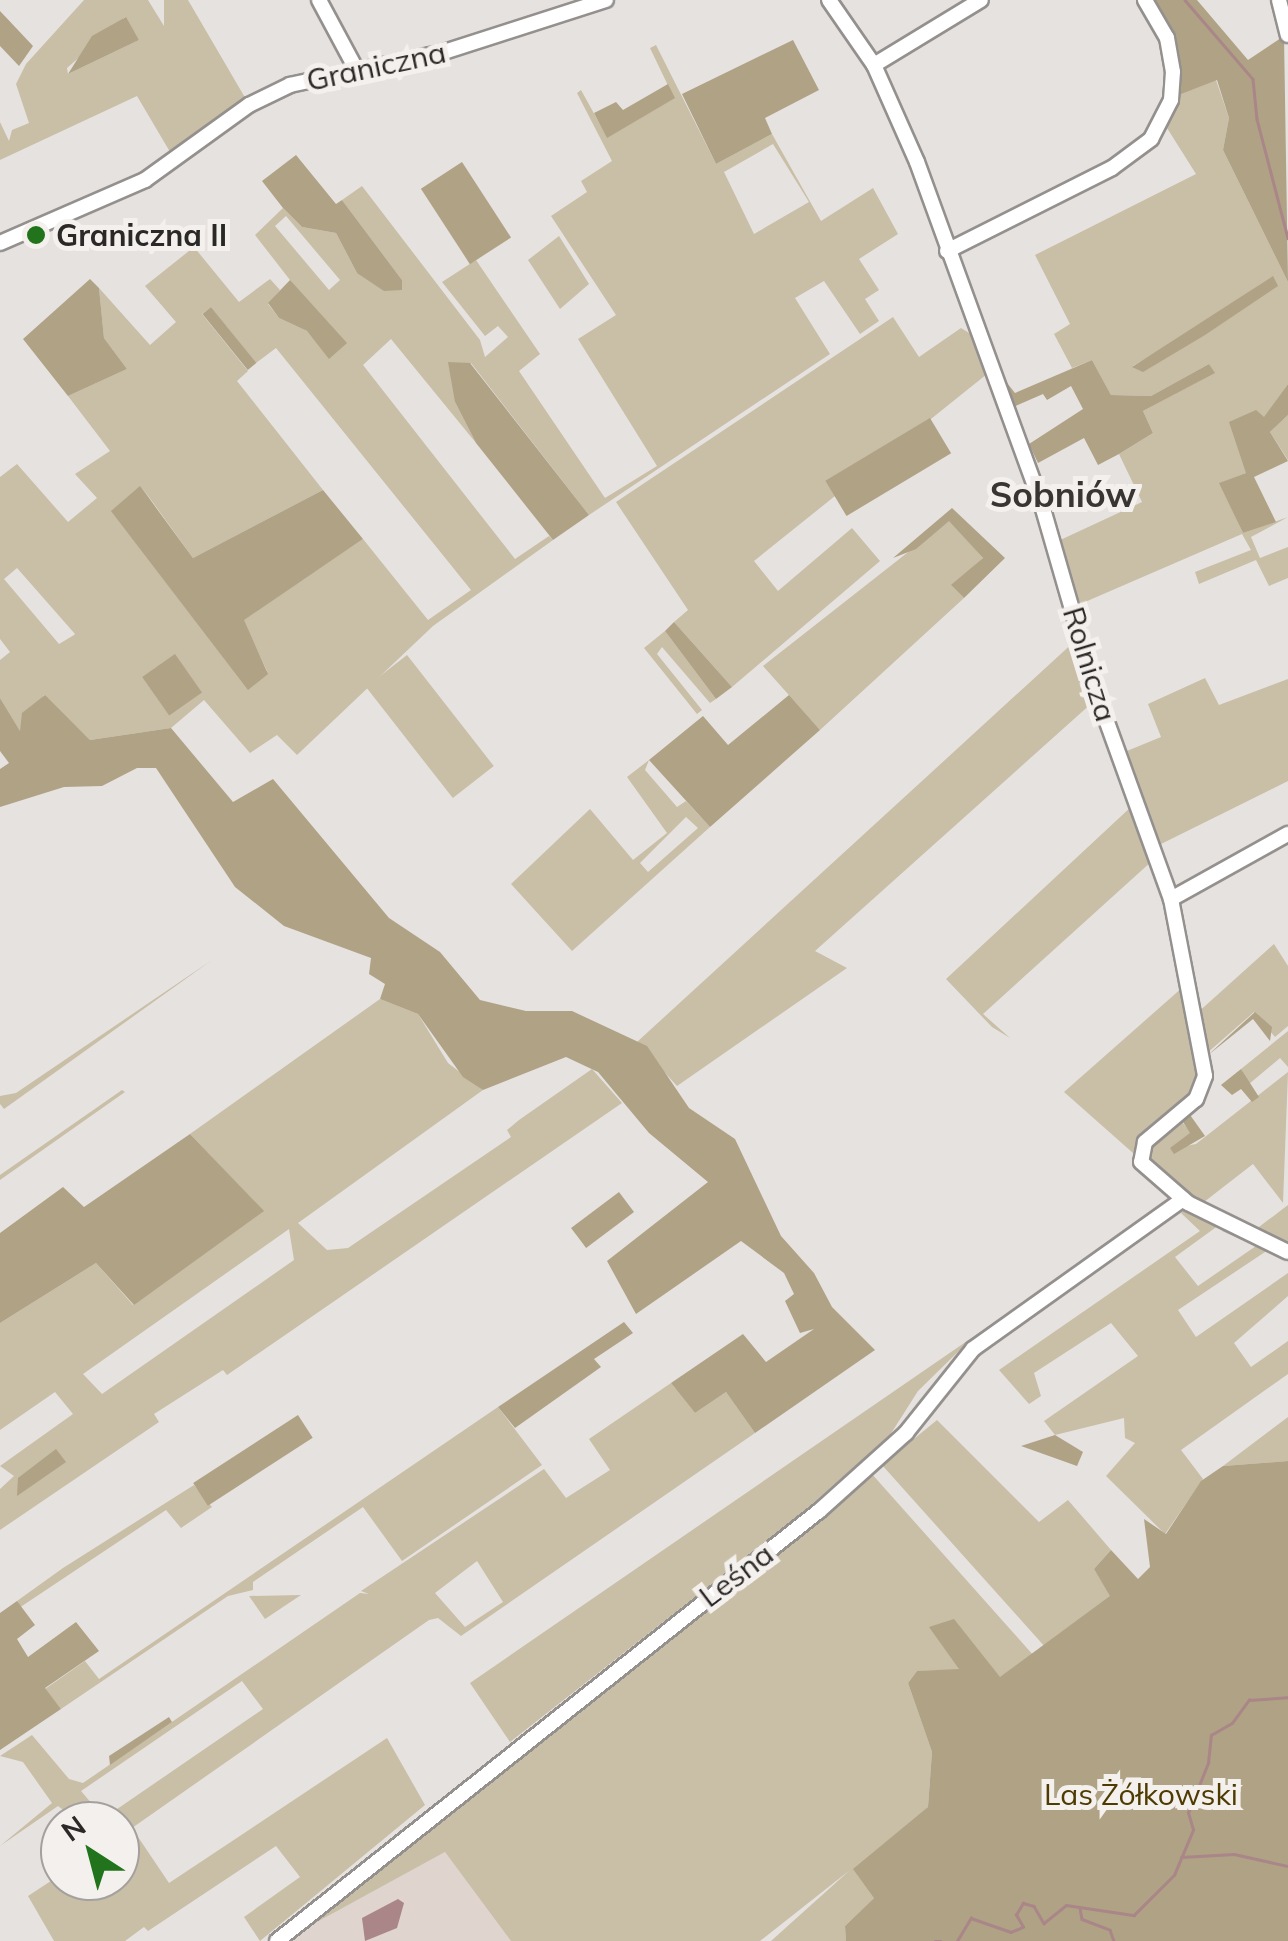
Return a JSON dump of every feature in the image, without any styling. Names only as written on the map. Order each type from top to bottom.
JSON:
[{"type":"street","points":[[319,0],[356,69]]},
{"type":"street","name":"Graniczna","points":[[0,243],[145,180],[270,94],[356,69],[444,52],[606,0]]},
{"type":"street","name":"Rolnicza","points":[[829,0],[874,65],[947,251],[1042,502],[1095,689],[1171,899],[1204,1076],[1196,1099],[1145,1142],[1140,1158],[1183,1200],[1288,1252]]},
{"type":"street","points":[[874,65],[981,0]]},
{"type":"street","points":[[947,251],[1112,168],[1151,139],[1171,100],[1173,72],[1167,38],[1145,0]]},
{"type":"street","points":[[1279,0],[1288,35]]},
{"type":"street","points":[[1171,899],[1288,834]]},
{"type":"street","name":"Leśna","points":[[277,1941],[818,1511],[906,1433],[973,1350],[1183,1200]]},
{"type":"shaded area","points":[[84,0],[148,0],[164,26],[164,0],[188,0],[247,101],[173,157],[137,96],[0,160],[0,122],[9,141],[12,130],[29,123],[16,84],[26,64]],"holes":[[[125,17],[139,40],[68,74],[67,68]]]},
{"type":"shaded area","points":[[656,45],[716,164],[772,134],[821,221],[873,188],[898,234],[859,259],[879,290],[865,299],[879,321],[860,334],[824,281],[795,298],[830,354],[589,515],[471,363],[455,402],[476,443],[391,339],[363,365],[515,559],[549,536],[553,540],[433,626],[297,755],[277,735],[250,753],[204,700],[171,728],[90,740],[44,695],[21,733],[0,698],[0,660],[10,652],[0,639],[0,477],[17,464],[68,522],[97,498],[75,474],[110,451],[68,396],[127,369],[104,338],[99,288],[150,345],[176,322],[145,286],[194,247],[239,302],[270,279],[280,290],[268,304],[279,318],[307,331],[330,358],[290,280],[255,235],[283,208],[302,227],[336,233],[357,273],[402,280],[342,200],[362,186],[480,340],[485,357],[508,337],[498,326],[485,336],[442,282],[476,260],[540,354],[519,371],[605,498],[657,466],[578,339],[616,315],[551,216],[587,192],[581,181],[612,161],[577,93],[581,90],[607,137],[674,98],[650,48]],"holes":[[[773,144],[809,202],[754,234],[724,172]],[[286,216],[340,280],[329,290],[275,226]],[[211,307],[256,363],[276,348],[471,590],[428,620],[363,539],[243,620],[268,673],[141,486],[193,558],[323,490],[237,381],[248,371],[202,314]],[[17,568],[75,634],[59,644],[4,579]]]},
{"type":"shaded area","points":[[1216,80],[1229,118],[1223,150],[1288,282],[1288,384],[1264,418],[1246,473],[1220,483],[1243,533],[1288,517],[1251,537],[1260,558],[1288,547],[1288,578],[1269,586],[1256,560],[1199,584],[1195,572],[1251,550],[1242,534],[1078,605],[1056,542],[1142,502],[1119,454],[1153,433],[1143,411],[1214,373],[1209,364],[1151,396],[1111,395],[1092,360],[1072,368],[1054,334],[1070,324],[1035,255],[1196,174],[1167,128],[1179,95]],"holes":[[[1272,276],[1144,371],[1133,366],[1212,319]]]},
{"type":"shaded area","points":[[559,236],[589,284],[560,309],[528,260]]},
{"type":"shaded area","points":[[893,317],[919,357],[961,328],[974,336],[987,374],[754,561],[778,591],[852,528],[880,561],[732,687],[674,622],[688,610],[616,502]]},
{"type":"shaded area","points":[[1288,415],[1288,460],[1270,432]]},
{"type":"shaded area","points":[[949,520],[983,558],[952,586],[964,598],[820,730],[763,666]]},
{"type":"shaded area","points":[[665,631],[716,699],[710,703],[662,647],[657,654],[702,710],[697,714],[644,648]]},
{"type":"shaded area","points":[[1076,640],[1093,702],[815,951],[847,968],[677,1086],[637,1042]]},
{"type":"shaded area","points":[[407,655],[494,766],[453,798],[366,687]]},
{"type":"shaded area","points":[[1205,678],[1219,705],[1288,679],[1288,781],[1157,846],[1122,753],[1161,737],[1148,704]]},
{"type":"shaded area","points":[[649,760],[645,770],[677,807],[686,801],[710,827],[572,951],[511,884],[590,809],[633,860],[667,833],[627,777]],"holes":[[[686,817],[698,828],[648,872],[640,863]]]},
{"type":"shaded area","points":[[1132,806],[1152,861],[983,1014],[1010,1038],[992,1027],[946,979]]},
{"type":"shaded area","points":[[1274,944],[1288,966],[1288,1026],[1275,1037],[1254,1012],[1206,1054],[1195,1015]]},
{"type":"shaded area","points":[[212,960],[4,1109],[0,1104],[0,1096],[16,1093]]},
{"type":"shaded area","points":[[1183,987],[1202,1070],[1193,1095],[1133,1153],[1064,1092]]},
{"type":"shaded area","points":[[380,999],[418,1014],[448,1063],[483,1090],[298,1223],[327,1250],[348,1248],[511,1137],[507,1130],[592,1069],[622,1103],[227,1375],[223,1370],[154,1414],[159,1422],[0,1530],[0,1489],[14,1476],[0,1466],[73,1414],[55,1392],[0,1430],[0,1323],[96,1263],[133,1305],[263,1211],[190,1134]],"holes":[[[289,1229],[294,1260],[102,1394],[83,1374]]]},
{"type":"shaded area","points":[[1288,1031],[1288,1067],[1280,1058],[1249,1084],[1241,1069]]},
{"type":"shaded area","points":[[1288,1072],[1283,1203],[1253,1164],[1204,1202],[1244,1227],[1185,1197],[1147,1163],[1147,1146],[1182,1122],[1191,1133],[1170,1149],[1196,1144]]},
{"type":"shaded area","points":[[122,1090],[125,1092],[0,1180],[0,1175]]},
{"type":"shaded area","points":[[1169,1202],[969,1341],[918,1391],[890,1435],[796,1518],[510,1742],[470,1683]]},
{"type":"shaded area","points":[[1288,1205],[1288,1249],[1255,1230]]},
{"type":"shaded area","points":[[1186,1209],[1219,1225],[1175,1257],[1198,1286],[1256,1246],[1222,1231],[1227,1226],[1271,1248],[1178,1310],[1196,1337],[1288,1273],[1288,1296],[1234,1343],[1251,1367],[1288,1341],[1288,1374],[1181,1450],[1203,1479],[1165,1534],[1106,1476],[1135,1443],[1125,1438],[1124,1418],[1055,1435],[1044,1421],[1138,1356],[1111,1323],[1034,1373],[1041,1396],[1029,1404],[999,1370],[1200,1231],[1181,1213]]},
{"type":"shaded area","points":[[671,1383],[695,1413],[726,1392],[755,1433],[461,1636],[438,1618],[429,1620],[140,1822],[140,1801],[129,1801],[263,1709],[242,1681],[81,1791],[90,1801],[51,1801],[23,1762],[0,1756],[32,1735],[69,1779],[83,1783],[360,1593],[369,1594],[361,1591],[544,1469],[566,1498],[610,1470],[589,1439]],"holes":[[[477,1561],[503,1602],[465,1627],[435,1593]]]},
{"type":"shaded area","points":[[498,1407],[542,1465],[402,1561],[363,1507],[253,1582],[253,1590],[228,1596],[61,1709],[45,1689],[85,1661],[99,1679]]},
{"type":"shaded area","points":[[1288,1417],[1288,1461],[1223,1466]]},
{"type":"shaded area","points":[[937,1420],[1039,1522],[1068,1500],[1111,1550],[1094,1569],[1111,1596],[1046,1648],[882,1465]]},
{"type":"shaded area","points":[[871,1473],[1034,1656],[999,1678],[954,1620],[959,1670],[917,1671],[908,1683],[932,1752],[928,1807],[901,1832],[874,1898],[845,1926],[846,1941],[771,1941],[850,1870],[760,1941],[511,1941],[445,1852],[306,1928]]},
{"type":"shaded area","points":[[194,1485],[212,1507],[181,1528],[166,1510],[19,1608],[17,1601],[63,1568]]},
{"type":"shaded area","points":[[301,1595],[265,1619],[249,1596]]},
{"type":"shaded area","points":[[387,1738],[425,1805],[260,1941],[244,1917],[300,1877],[276,1846],[148,1931],[144,1927],[125,1941],[54,1941],[28,1896],[40,1888],[40,1901],[140,1901],[140,1840],[169,1883]]},
{"type":"shaded area","points":[[40,1813],[40,1818],[0,1846]]},
{"type":"shaded area","points":[[445,1852],[511,1941],[286,1941],[306,1928]]},
{"type":"shaded area","points":[[398,1899],[404,1903],[397,1928],[365,1941],[362,1918]]},
{"type":"green space","points":[[1151,0],[1197,0],[1248,60],[1284,36],[1288,282],[1223,150],[1229,118],[1217,80],[1179,95],[1177,59]]},
{"type":"green space","points":[[0,11],[33,46],[19,66],[0,46]]},
{"type":"green space","points":[[126,17],[139,40],[68,74],[92,36]]},
{"type":"green space","points":[[793,40],[819,90],[765,118],[772,134],[716,164],[682,94]]},
{"type":"green space","points":[[668,84],[675,98],[607,138],[594,113],[616,102],[623,110]]},
{"type":"green space","points":[[296,155],[336,204],[342,200],[402,280],[402,290],[384,291],[357,273],[336,233],[302,227],[283,208],[262,181]]},
{"type":"green space","points":[[462,162],[511,237],[470,264],[421,189]]},
{"type":"green space","points":[[1273,276],[1278,286],[1205,335],[1143,372],[1132,367]]},
{"type":"green space","points":[[90,279],[99,288],[104,338],[127,369],[68,396],[23,339]]},
{"type":"green space","points":[[290,280],[347,343],[329,359],[307,331],[279,318],[268,303]]},
{"type":"green space","points":[[211,307],[256,363],[248,370],[202,314]]},
{"type":"green space","points":[[1092,360],[1111,395],[1151,396],[1209,364],[1215,373],[1143,411],[1153,433],[1098,465],[1084,438],[1038,463],[1029,444],[1083,409],[1071,386],[1047,400],[1043,394],[1011,408],[996,369],[1015,393]]},
{"type":"green space","points":[[448,362],[470,363],[589,515],[553,540],[476,443],[455,402]]},
{"type":"green space","points":[[1288,384],[1288,415],[1270,432],[1288,461],[1254,477],[1276,522],[1243,533],[1219,483],[1246,473],[1229,422],[1256,410],[1264,417]]},
{"type":"green space","points":[[930,418],[951,453],[847,516],[825,481]]},
{"type":"green space","points":[[140,486],[193,558],[323,490],[363,539],[244,620],[268,674],[248,690],[111,511]]},
{"type":"green space","points":[[952,508],[1005,558],[964,598],[951,585],[983,558],[949,521],[916,549],[893,558]]},
{"type":"green space","points":[[674,622],[732,687],[716,699],[665,631]]},
{"type":"green space","points":[[175,654],[202,693],[169,715],[142,677]]},
{"type":"green space","points":[[45,695],[90,740],[171,728],[233,802],[273,779],[389,918],[440,952],[480,1000],[526,1011],[572,1011],[647,1046],[689,1108],[735,1139],[781,1236],[814,1273],[832,1307],[875,1350],[755,1433],[726,1392],[695,1413],[671,1383],[743,1334],[766,1362],[814,1329],[800,1333],[785,1301],[794,1294],[784,1273],[741,1241],[636,1314],[607,1261],[708,1182],[649,1133],[598,1072],[566,1057],[483,1090],[463,1077],[418,1014],[380,999],[385,984],[369,974],[371,958],[284,926],[235,887],[156,768],[137,768],[102,786],[64,787],[0,807],[0,769],[9,763],[0,751],[0,698],[20,731],[22,713]]},
{"type":"green space","points":[[789,695],[820,730],[710,827],[649,760],[703,716],[728,745]]},
{"type":"green space","points":[[1255,1012],[1272,1027],[1270,1041],[1253,1019],[1207,1056]]},
{"type":"green space","points":[[1241,1069],[1259,1097],[1252,1102],[1241,1089],[1232,1095],[1221,1085]]},
{"type":"green space","points":[[1188,1112],[1205,1136],[1174,1154],[1170,1148],[1190,1133],[1183,1122],[1160,1138]]},
{"type":"green space","points":[[190,1134],[264,1211],[134,1305],[96,1263],[0,1323],[0,1233],[63,1187],[84,1207]]},
{"type":"green space","points":[[619,1192],[634,1212],[586,1248],[571,1228]]},
{"type":"green space","points":[[624,1322],[633,1333],[594,1359],[601,1367],[515,1428],[498,1407]]},
{"type":"green space","points":[[298,1415],[313,1438],[208,1506],[193,1483]]},
{"type":"green space","points":[[1055,1435],[1083,1452],[1077,1466],[1021,1446]]},
{"type":"green space","points":[[56,1449],[66,1462],[17,1496],[18,1478]]},
{"type":"green space","name":"Las Żółkowski","points":[[1288,1461],[1288,1941],[846,1941],[845,1926],[874,1898],[853,1869],[928,1807],[932,1752],[908,1683],[917,1671],[959,1669],[929,1627],[954,1619],[1000,1677],[1110,1596],[1094,1569],[1111,1550],[1138,1579],[1150,1567],[1144,1519],[1166,1534],[1201,1481],[1223,1466]]},
{"type":"green space","points":[[17,1601],[35,1625],[17,1639],[28,1657],[76,1622],[99,1651],[45,1688],[61,1709],[0,1750],[0,1613]]},
{"type":"green space","points":[[169,1717],[172,1722],[110,1765],[109,1756]]},
{"type":"waterway","points":[[1185,0],[1253,79],[1257,119],[1288,238]]},
{"type":"waterway","points":[[957,1941],[971,1918],[1011,1932],[1023,1927],[1016,1915],[1023,1903],[1034,1906],[1044,1923],[1066,1905],[1134,1915],[1174,1875],[1193,1830],[1188,1813],[1208,1763],[1211,1735],[1232,1723],[1249,1700],[1288,1697]]},
{"type":"waterway","points":[[1181,1857],[1234,1854],[1288,1866]]},
{"type":"waterway","points":[[1080,1908],[1082,1919],[1110,1930],[1114,1941]]},
{"type":"waterway","points":[[935,1941],[941,1941]]},
{"type":"place","name":"Graniczna II","points":[[36,235]]},
{"type":"district","name":"Sobniów","points":[[1063,494]]}]
